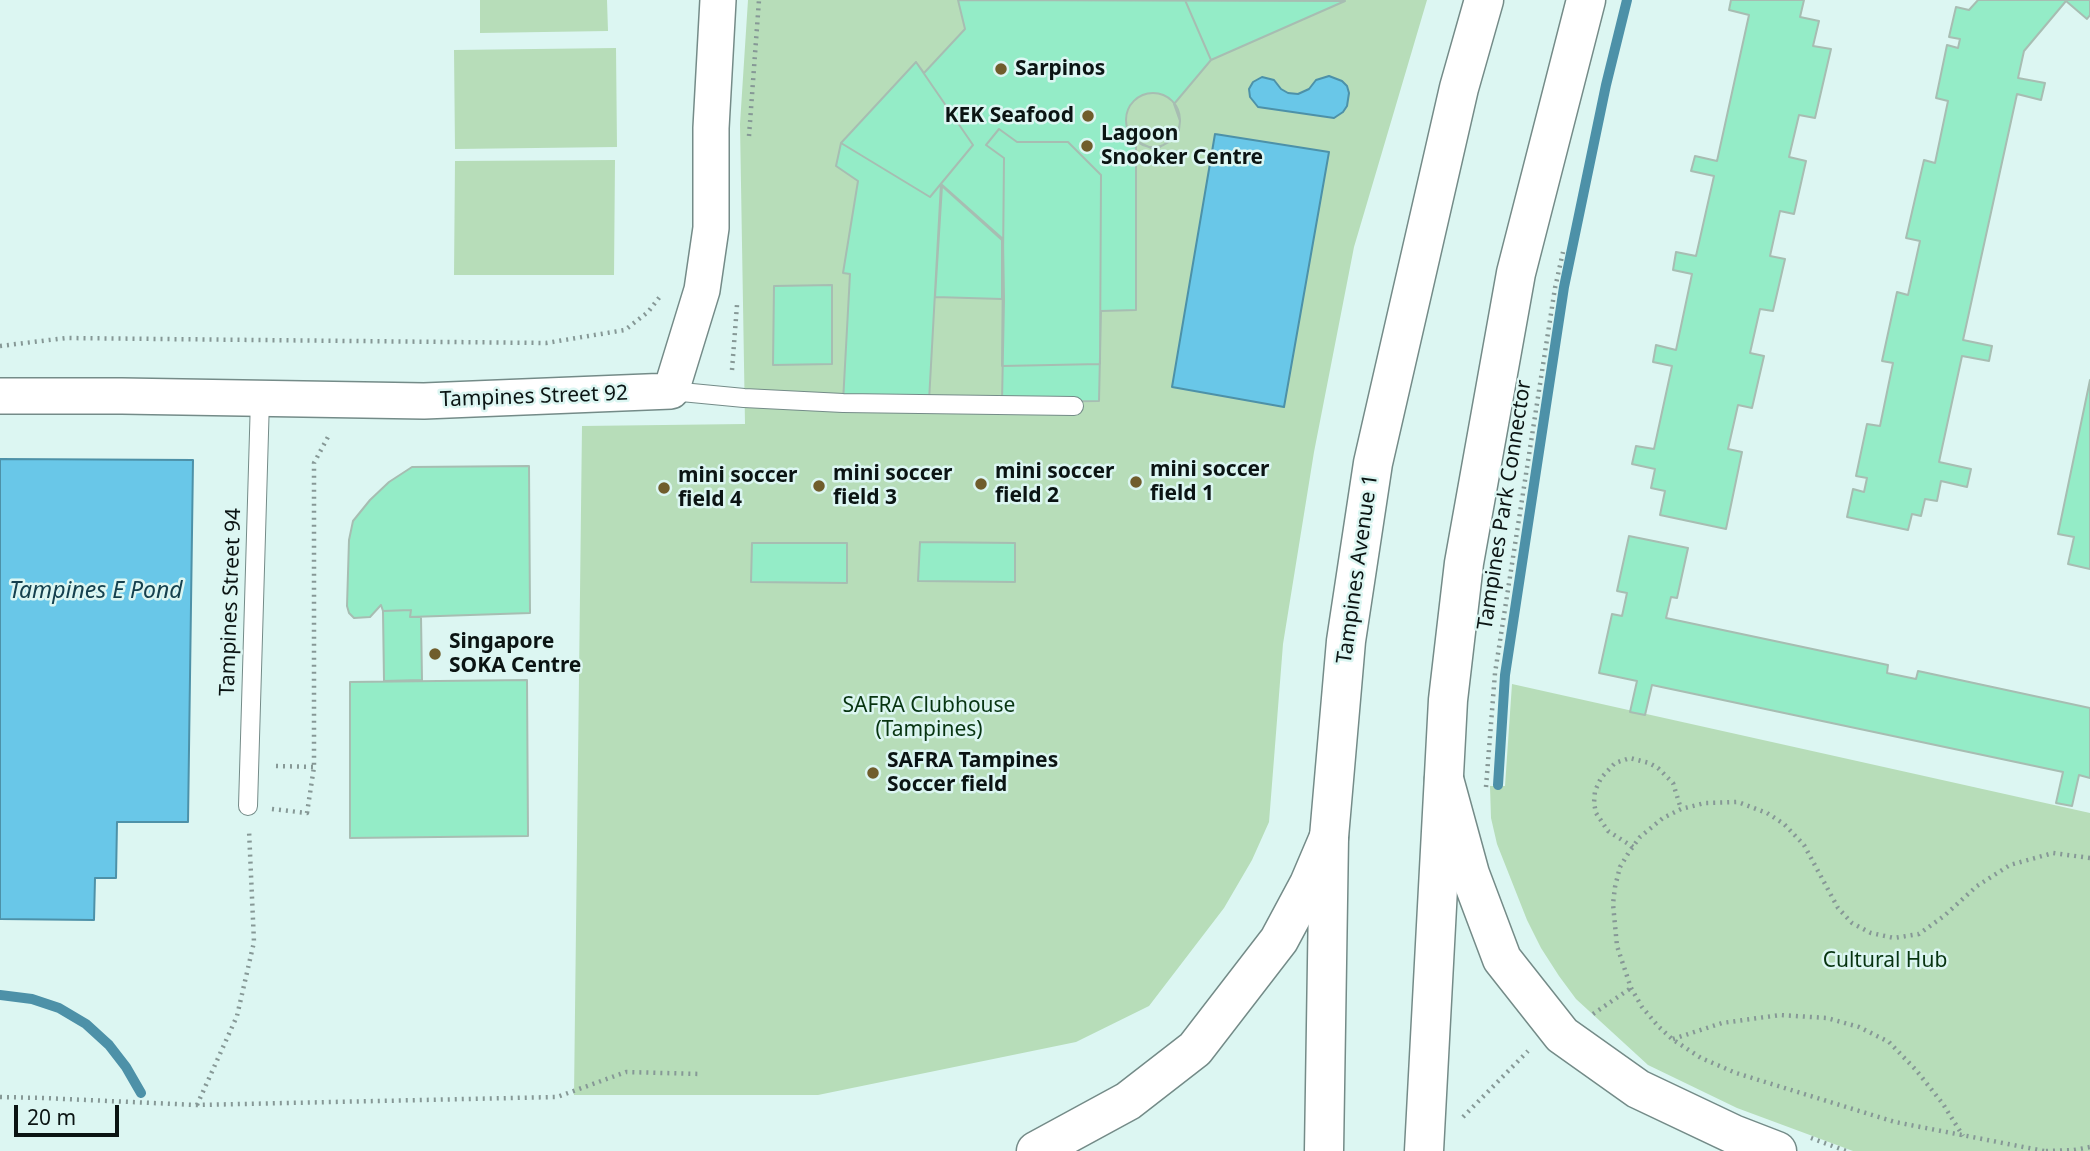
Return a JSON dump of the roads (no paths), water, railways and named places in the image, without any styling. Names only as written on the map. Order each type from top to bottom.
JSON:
[{"type":"main road","name":"Tampines Avenue 1","points":[[1324,1151],[1329,837],[1346,640],[1373,463],[1459,88],[1484,0]]},
{"type":"main road","points":[[1424,1151],[1451,666],[1464,564],[1514,286],[1586,0]]},
{"type":"main road","points":[[1444,779],[1470,874],[1502,959],[1571,1020],[1562,1035],[1638,1089],[1733,1134],[1777,1151]]},
{"type":"main road","points":[[1035,1151],[1128,1101],[1195,1049],[1279,940],[1329,837]]},
{"type":"street","points":[[671,391],[702,290],[711,228],[711,128],[718,0]]},
{"type":"street","name":"Tampines Street 92","points":[[0,396],[424,401],[671,391]]},
{"type":"lane","points":[[671,391],[843,403],[1074,406]]},
{"type":"lane","name":"Tampines Street 94","points":[[248,806],[260,400]]},
{"type":"water","points":[[1329,76],[1342,81],[1349,93],[1347,106],[1334,118],[1258,107],[1250,97],[1249,89],[1253,82],[1262,77],[1274,80],[1288,93],[1298,94],[1309,89],[1316,80]]},
{"type":"water","points":[[1215,134],[1329,152],[1284,407],[1172,387]]},
{"type":"water","name":"Tampines E Pond","points":[[0,459],[193,460],[188,822],[117,822],[116,878],[95,878],[94,920],[0,919]]},
{"type":"waterway","points":[[1498,785],[1505,675],[1564,287],[1606,85],[1627,0]]},
{"type":"waterway","points":[[0,995],[32,999],[59,1008],[86,1024],[109,1045],[141,1093]]},
{"type":"place","name":"Sarpinos","points":[[1001,69]]},
{"type":"place","name":"KEK Seafood","points":[[1088,116]]},
{"type":"place","name":"Lagoon Snooker Centre","points":[[1087,146]]},
{"type":"place","name":"mini soccer field 1","points":[[1136,482]]},
{"type":"place","name":"mini soccer field 2","points":[[981,484]]},
{"type":"place","name":"mini soccer field 3","points":[[819,486]]},
{"type":"place","name":"mini soccer field 4","points":[[664,488]]},
{"type":"place","name":"Singapore SOKA Centre","points":[[435,654]]},
{"type":"place","name":"SAFRA Tampines Soccer field","points":[[873,773]]},
{"type":"park label","name":"SAFRA Clubhouse (Tampines)","points":[[929,718]]},
{"type":"park label","name":"Cultural Hub","points":[[1885,961]]}]
